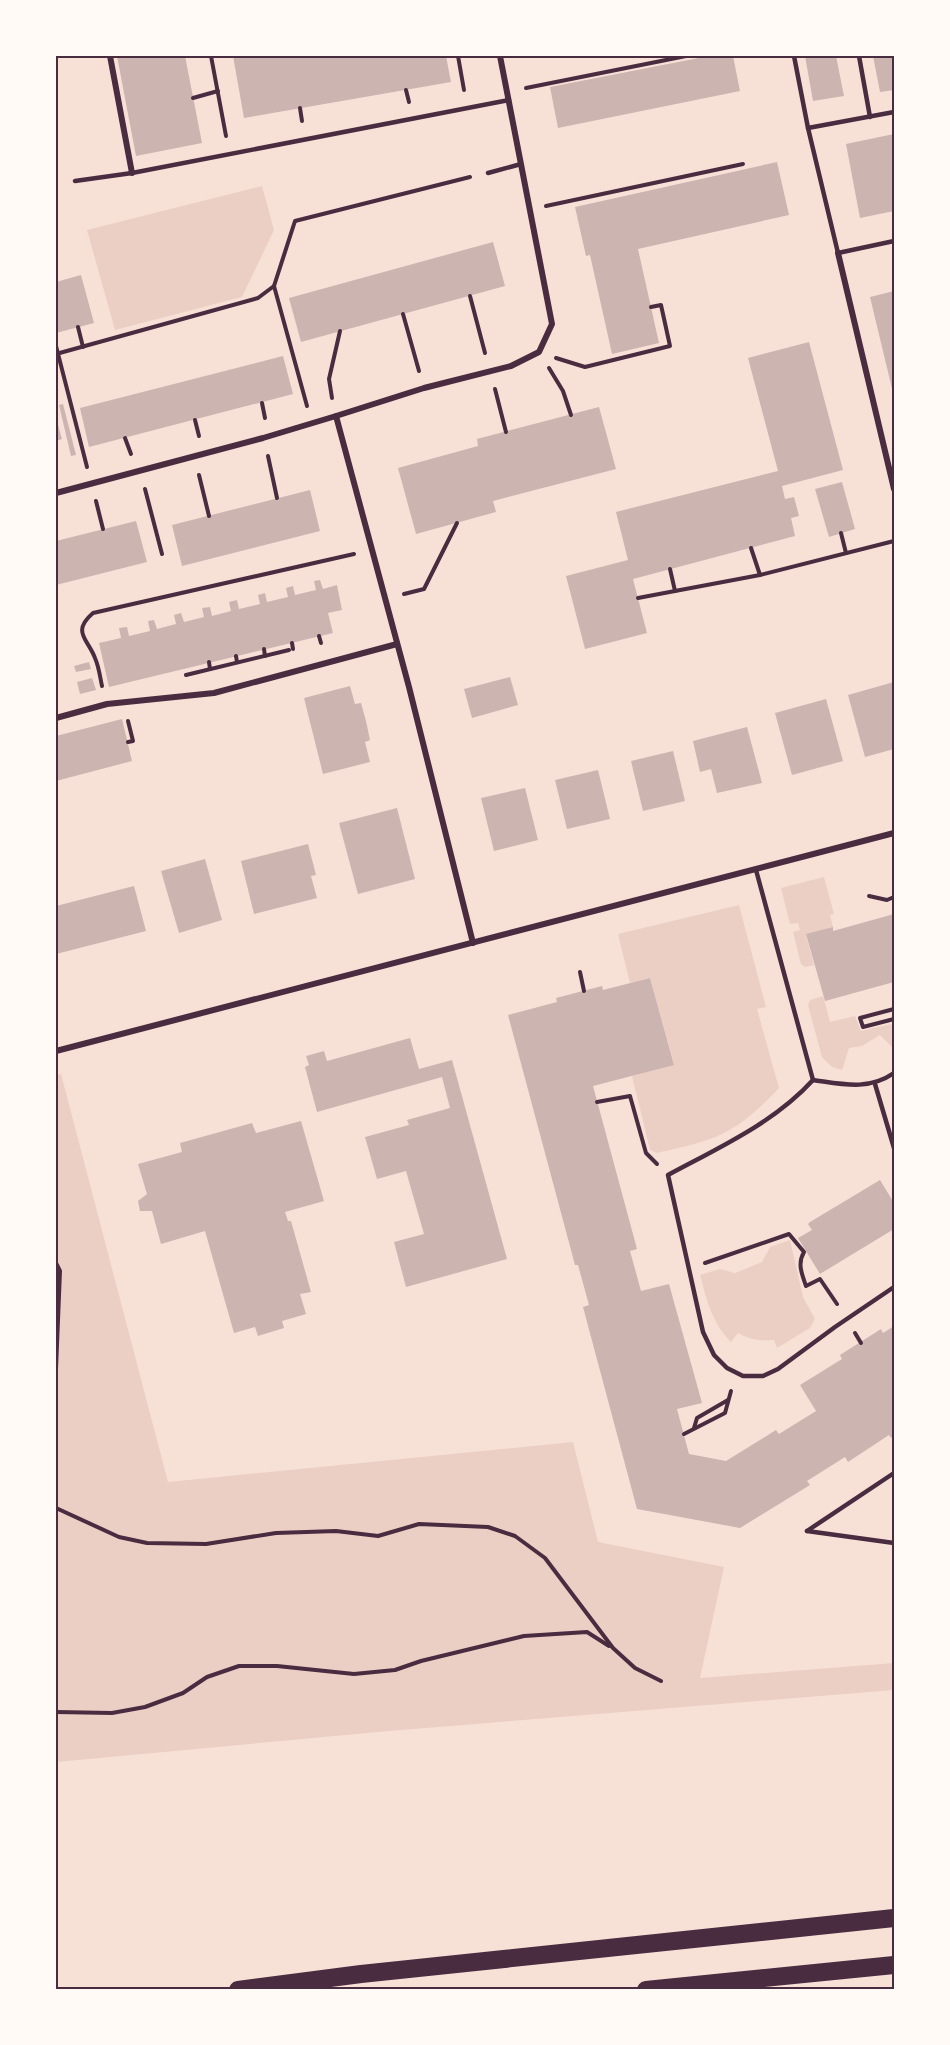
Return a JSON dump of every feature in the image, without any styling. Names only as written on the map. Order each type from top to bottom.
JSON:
[{"type":"highway","points":[[238,1989],[894,1918]]},
{"type":"highway","points":[[646,1989],[894,1965]]},
{"type":"street","points":[[110,56],[132,173]]},
{"type":"street","points":[[56,493],[263,438],[424,388],[511,366],[538,352],[552,324],[500,56]]},
{"type":"street","points":[[838,253],[894,489]]},
{"type":"street","points":[[336,416],[473,943]]},
{"type":"street","points":[[56,718],[106,704],[214,693],[397,644]]},
{"type":"street","points":[[56,1051],[894,833]]},
{"type":"lane","points":[[794,56],[808,129],[838,253],[894,241]]},
{"type":"lane","points":[[859,56],[870,117]]},
{"type":"lane","points":[[75,181],[132,173],[509,100]]},
{"type":"lane","points":[[808,129],[894,112]]},
{"type":"lane","points":[[488,173],[521,164]]},
{"type":"lane","points":[[756,870],[813,1080]]},
{"type":"lane","points":[[813,1080],[845,1085],[875,1084],[894,1073]]},
{"type":"lane","points":[[813,1080],[798,1096],[751,1130],[668,1175],[704,1332],[714,1355],[727,1368],[742,1376],[763,1376],[778,1369],[894,1287]]},
{"type":"lane","points":[[875,1084],[894,1148]]},
{"type":"lane","points":[[894,1473],[807,1531],[894,1543]]},
{"type":"path","points":[[211,56],[226,136],[237,134]]},
{"type":"path","points":[[458,56],[465,92]]},
{"type":"path","points":[[507,91],[686,56]]},
{"type":"path","points":[[405,90],[409,102]]},
{"type":"path","points":[[193,98],[218,92]]},
{"type":"path","points":[[399,104],[420,100]]},
{"type":"path","points":[[300,108],[302,122]]},
{"type":"path","points":[[291,124],[313,120]]},
{"type":"path","points":[[531,210],[743,164]]},
{"type":"path","points":[[56,354],[258,298],[273,286],[295,221],[488,173]]},
{"type":"path","points":[[273,286],[311,423]]},
{"type":"path","points":[[470,296],[506,432]]},
{"type":"path","points":[[538,352],[585,367],[670,346],[661,305],[651,307]]},
{"type":"path","points":[[403,314],[424,388]]},
{"type":"path","points":[[78,327],[83,347]]},
{"type":"path","points":[[336,416],[329,379],[340,331]]},
{"type":"path","points":[[56,346],[56,354],[103,529]]},
{"type":"path","points":[[538,352],[563,391],[571,415]]},
{"type":"path","points":[[263,438],[277,498]]},
{"type":"path","points":[[195,456],[209,516]]},
{"type":"path","points":[[141,471],[162,554]]},
{"type":"path","points":[[385,599],[424,589],[457,523]]},
{"type":"path","points":[[841,533],[846,553]]},
{"type":"path","points":[[638,598],[759,575],[894,541]]},
{"type":"path","points":[[752,548],[759,575]]},
{"type":"path","points":[[106,704],[95,658],[84,642],[81,631],[86,619],[93,613],[372,549]]},
{"type":"path","points":[[670,569],[675,591]]},
{"type":"path","points":[[319,636],[321,643]]},
{"type":"path","points":[[312,645],[341,639],[347,658]]},
{"type":"path","points":[[292,643],[293,650]]},
{"type":"path","points":[[181,670],[182,675],[303,647]]},
{"type":"path","points":[[264,650],[265,656]]},
{"type":"path","points":[[237,656],[237,662]]},
{"type":"path","points":[[208,662],[210,669]]},
{"type":"path","points":[[128,721],[133,741],[128,742]]},
{"type":"path","points":[[869,896],[887,900],[894,897]]},
{"type":"path","points":[[580,972],[584,991]]},
{"type":"path","points":[[894,1009],[860,1018],[863,1028],[894,1019]]},
{"type":"path","points":[[597,1102],[630,1096],[646,1153],[668,1175]]},
{"type":"path","points":[[689,1267],[789,1234],[804,1252],[800,1259],[801,1272],[806,1286],[820,1279],[847,1319]]},
{"type":"path","points":[[56,1263],[60,1271],[56,1369]]},
{"type":"path","points":[[684,1434],[725,1413],[736,1372]]},
{"type":"path","points":[[694,1429],[697,1418],[728,1400]]},
{"type":"path","points":[[56,1508],[119,1537],[147,1543],[206,1544],[276,1533],[336,1531],[378,1536],[419,1524],[488,1527],[515,1536],[545,1558],[613,1648],[635,1668],[661,1681]]},
{"type":"path","points":[[56,1712],[112,1713],[145,1707],[183,1693],[207,1677],[239,1666],[277,1666],[354,1674],[395,1670],[421,1661],[524,1636],[587,1632],[613,1648]]},
{"type":"shaded area","points":[[262,186],[274,230],[242,297],[115,330],[87,230]]},
{"type":"shaded area","points":[[824,877],[834,914],[830,915],[833,927],[806,935],[814,965],[805,967],[801,964],[793,932],[800,930],[798,923],[790,924],[781,888]]},
{"type":"shaded area","points":[[739,905],[766,1007],[757,1009],[779,1088],[755,1112],[727,1131],[701,1142],[657,1153],[650,1150],[632,1076],[674,1064],[650,978],[630,983],[618,934]]},
{"type":"shaded area","points":[[823,996],[830,1022],[855,1016],[861,1031],[892,1024],[894,1049],[880,1035],[862,1046],[849,1048],[842,1070],[832,1067],[822,1057],[808,1005],[810,1000]]},
{"type":"shaded area","points":[[61,1074],[168,1482],[573,1442],[598,1542],[724,1567],[700,1678],[894,1663],[894,1690],[389,1731],[56,1762],[56,1075]]},
{"type":"shaded area","points":[[790,1240],[803,1297],[815,1319],[810,1328],[777,1348],[774,1340],[755,1340],[738,1333],[731,1342],[715,1319],[700,1275],[720,1269],[735,1273],[762,1262],[770,1247]]},
{"type":"building","points":[[117,56],[185,56],[202,143],[136,156]]},
{"type":"building","points":[[233,56],[446,56],[451,82],[244,118]]},
{"type":"building","points":[[709,56],[733,56],[740,91],[558,128],[550,87]]},
{"type":"building","points":[[805,56],[836,56],[844,96],[813,101]]},
{"type":"building","points":[[873,56],[894,56],[894,90],[880,92]]},
{"type":"building","points":[[894,134],[894,211],[860,218],[846,144]]},
{"type":"building","points":[[777,162],[789,215],[638,249],[659,343],[612,354],[590,255],[586,256],[575,207]]},
{"type":"building","points":[[493,242],[505,286],[301,342],[289,298]]},
{"type":"building","points":[[81,275],[94,323],[56,333],[56,282]]},
{"type":"building","points":[[894,291],[894,397],[870,297]]},
{"type":"building","points":[[809,342],[843,470],[782,486],[785,499],[794,497],[799,516],[791,518],[795,536],[633,579],[647,633],[585,649],[566,576],[628,560],[616,512],[778,471],[748,358]]},
{"type":"building","points":[[283,356],[293,394],[89,447],[80,408]]},
{"type":"building","points":[[63,404],[76,455],[71,456],[59,405]]},
{"type":"building","points":[[599,407],[616,469],[493,501],[496,512],[416,534],[398,468],[478,446],[477,439]]},
{"type":"building","points":[[56,418],[62,439],[56,441]]},
{"type":"building","points":[[842,482],[855,529],[829,537],[815,489]]},
{"type":"building","points":[[310,490],[320,531],[182,566],[172,525]]},
{"type":"building","points":[[136,521],[147,562],[56,585],[56,541]]},
{"type":"building","points":[[320,580],[323,589],[337,585],[342,610],[328,613],[333,633],[109,687],[99,643],[121,638],[119,628],[127,627],[129,636],[150,631],[148,621],[154,620],[157,629],[176,624],[174,615],[181,613],[184,622],[204,617],[202,608],[210,607],[212,616],[231,611],[229,602],[237,600],[239,609],[260,604],[258,595],[265,593],[267,602],[288,597],[286,588],[293,586],[295,595],[316,590],[314,581]]},
{"type":"building","points":[[89,662],[91,669],[76,672],[74,666]]},
{"type":"building","points":[[510,677],[518,705],[472,718],[464,689]]},
{"type":"building","points":[[92,678],[96,690],[80,694],[77,682]]},
{"type":"building","points":[[894,682],[894,749],[865,757],[848,695]]},
{"type":"building","points":[[350,686],[355,704],[361,703],[366,721],[370,740],[365,742],[370,762],[323,774],[304,698]]},
{"type":"building","points":[[826,699],[843,761],[792,775],[775,713]]},
{"type":"building","points":[[122,719],[132,761],[56,781],[56,736]]},
{"type":"building","points":[[747,727],[762,783],[717,793],[711,769],[700,772],[693,741]]},
{"type":"building","points":[[673,751],[685,801],[643,811],[631,761]]},
{"type":"building","points":[[598,770],[610,819],[567,829],[555,780]]},
{"type":"building","points":[[525,788],[538,840],[494,851],[481,798]]},
{"type":"building","points":[[397,808],[415,879],[358,894],[339,823]]},
{"type":"building","points":[[308,844],[316,875],[311,876],[317,898],[254,914],[241,861]]},
{"type":"building","points":[[205,859],[222,920],[179,933],[161,871]]},
{"type":"building","points":[[134,886],[146,931],[56,954],[56,906]]},
{"type":"building","points":[[894,914],[894,982],[825,1001],[806,934],[833,927],[833,931]]},
{"type":"building","points":[[650,978],[674,1065],[593,1086],[637,1249],[630,1251],[641,1291],[669,1284],[702,1403],[677,1409],[689,1454],[726,1461],[776,1430],[779,1434],[816,1411],[800,1385],[842,1359],[840,1355],[881,1329],[883,1333],[894,1326],[894,1436],[891,1438],[889,1435],[848,1462],[845,1457],[807,1481],[810,1485],[740,1528],[637,1509],[583,1307],[589,1305],[578,1265],[575,1265],[508,1015],[557,1002],[556,998],[602,986],[603,990]]},
{"type":"building","points":[[410,1038],[419,1069],[452,1060],[507,1259],[406,1287],[394,1242],[424,1234],[406,1171],[377,1179],[365,1137],[409,1125],[407,1120],[450,1108],[442,1077],[317,1112],[305,1067],[309,1065],[306,1056],[324,1051],[327,1061]]},
{"type":"building","points":[[301,1121],[324,1201],[285,1212],[288,1221],[291,1221],[311,1292],[300,1294],[306,1314],[282,1321],[284,1328],[258,1336],[255,1327],[234,1333],[205,1231],[161,1244],[152,1211],[140,1211],[138,1201],[147,1194],[138,1164],[182,1152],[180,1143],[252,1123],[256,1133]]},
{"type":"building","points":[[880,1180],[894,1203],[894,1229],[820,1274],[798,1238],[812,1230],[808,1224],[810,1222]]}]
